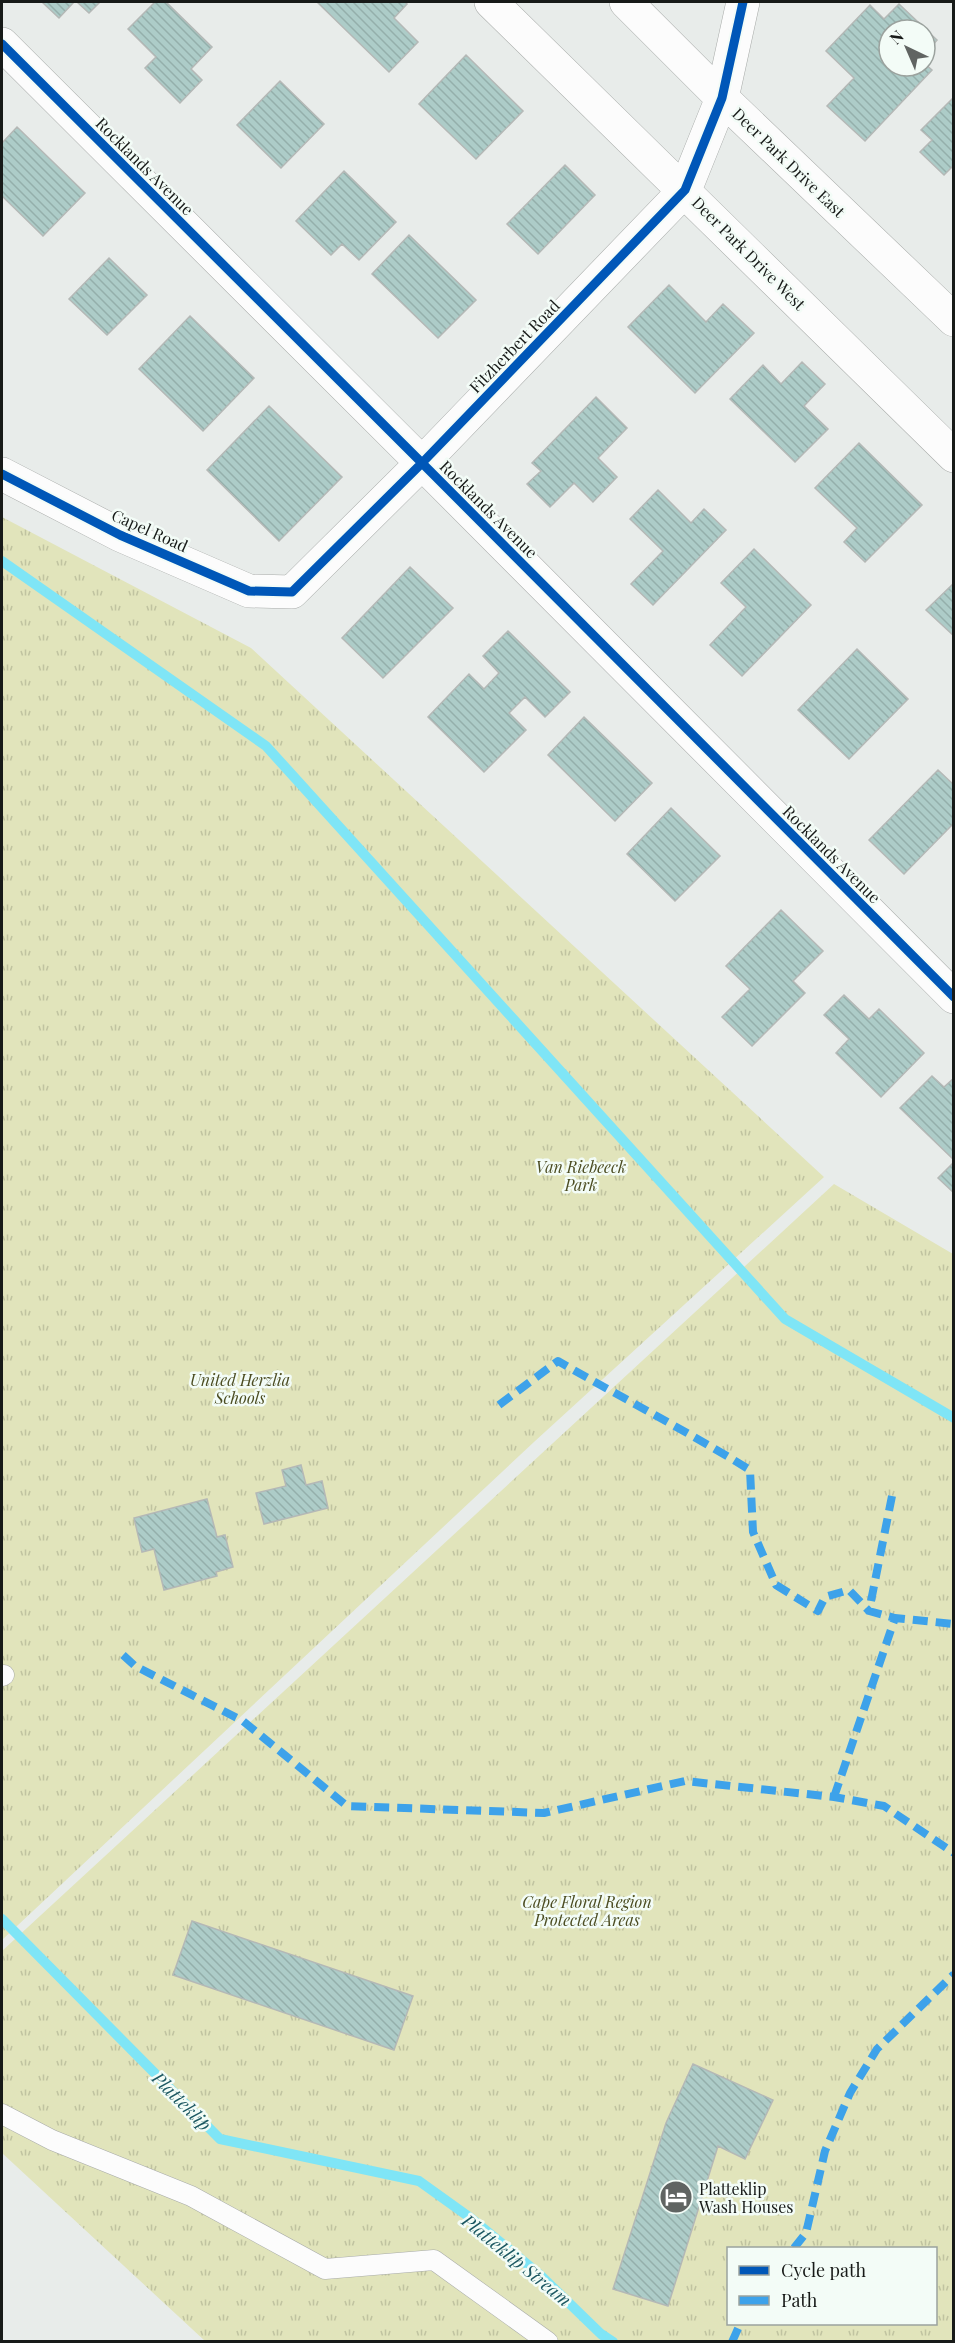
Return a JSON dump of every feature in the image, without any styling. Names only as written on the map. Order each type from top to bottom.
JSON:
[{"type":"street","name":"Deer Park Drive West","points":[[491,2],[954,456]]},
{"type":"street","name":"Deer Park Drive East","points":[[626,2],[722,98],[954,320]]},
{"type":"street","name":"Fitzherbert Road","points":[[291,592],[422,463],[685,190],[722,98],[742,2]]},
{"type":"street","name":"Rocklands Avenue","points":[[2,44],[954,997]]},
{"type":"street","name":"Capel Road","points":[[2,474],[120,535],[249,591],[291,592]]},
{"type":"lane","points":[[2,2114],[52,2140],[191,2196],[325,2269],[434,2260],[548,2342]]},
{"type":"green space","points":[[2,517],[251,648],[824,1177],[534,1442],[2,1940]]},
{"type":"green space","name":"Cape Floral Region Protected Areas","points":[[834,1184],[953,1254],[953,2341],[205,2341],[2,2153],[2,1951]]},
{"type":"building","points":[[42,2],[74,2],[59,18]]},
{"type":"building","points":[[77,2],[100,2],[89,13]]},
{"type":"building","points":[[155,2],[166,2],[212,47],[191,69],[202,80],[180,103],[145,68],[156,57],[128,29]]},
{"type":"building","points":[[405,2],[407,4],[394,18],[418,42],[389,72],[318,3]]},
{"type":"building","points":[[899,4],[914,18],[885,18]]},
{"type":"building","points":[[870,5],[883,18],[877,18],[877,78],[924,78],[865,141],[827,106],[854,78],[826,51]]},
{"type":"building","points":[[466,55],[523,111],[476,159],[419,104]]},
{"type":"building","points":[[280,81],[324,124],[281,168],[237,125]]},
{"type":"building","points":[[954,97],[954,165],[944,175],[920,152],[932,140],[921,130]]},
{"type":"building","points":[[17,127],[85,193],[43,236],[2,196],[2,143]]},
{"type":"building","points":[[565,165],[595,195],[538,254],[507,224]]},
{"type":"building","points":[[344,171],[396,222],[359,260],[342,244],[331,255],[296,221]]},
{"type":"building","points":[[409,235],[476,300],[438,338],[372,274]]},
{"type":"building","points":[[109,258],[147,295],[107,335],[69,299]]},
{"type":"building","points":[[669,285],[706,322],[723,304],[754,333],[695,393],[628,327]]},
{"type":"building","points":[[190,316],[254,378],[203,431],[139,369]]},
{"type":"building","points":[[802,362],[825,384],[804,406],[828,429],[795,462],[730,399],[763,365],[781,384]]},
{"type":"building","points":[[596,397],[627,428],[598,458],[617,477],[593,502],[574,483],[550,507],[527,484],[541,471],[532,463]]},
{"type":"building","points":[[269,406],[342,477],[279,541],[207,470]]},
{"type":"building","points":[[859,443],[922,505],[865,562],[844,542],[857,528],[815,488]]},
{"type":"building","points":[[658,490],[691,523],[704,509],[726,530],[653,605],[631,584],[663,551],[630,519]]},
{"type":"building","points":[[754,549],[811,605],[742,676],[710,645],[746,607],[721,583]]},
{"type":"building","points":[[410,567],[453,608],[383,678],[342,638]]},
{"type":"building","points":[[954,583],[954,636],[926,610]]},
{"type":"building","points":[[508,631],[570,692],[545,717],[525,697],[509,713],[526,730],[484,772],[428,717],[469,674],[484,689],[499,673],[483,656]]},
{"type":"building","points":[[857,649],[908,699],[849,759],[798,710]]},
{"type":"building","points":[[584,717],[652,783],[615,821],[548,755]]},
{"type":"building","points":[[938,770],[954,785],[954,823],[904,874],[869,840]]},
{"type":"building","points":[[671,808],[720,856],[675,901],[627,854]]},
{"type":"building","points":[[781,910],[823,951],[793,981],[805,993],[752,1046],[722,1017],[750,989],[726,966]]},
{"type":"building","points":[[844,995],[869,1019],[879,1009],[924,1053],[881,1097],[836,1053],[849,1039],[824,1015]]},
{"type":"building","points":[[932,1076],[944,1087],[954,1078],[954,1160],[900,1108]]},
{"type":"building","points":[[954,1162],[954,1193],[938,1178]]},
{"type":"building","points":[[301,1465],[306,1485],[322,1481],[328,1508],[264,1524],[256,1493],[286,1486],[282,1470]]},
{"type":"building","points":[[207,1499],[217,1537],[225,1535],[233,1567],[216,1572],[217,1576],[164,1590],[154,1549],[142,1552],[134,1518]]},
{"type":"building","points":[[192,1921],[413,1996],[394,2050],[173,1975]]},
{"type":"building","points":[[693,2064],[773,2100],[745,2159],[718,2146],[668,2306],[613,2289],[666,2123]]},
{"type":"waterway","points":[[2,561],[266,746],[785,1319],[954,1418]]},
{"type":"waterway","name":"Platteklip","points":[[2,1919],[220,2139],[419,2181],[472,2219],[539,2274],[601,2334],[613,2342]]},
{"type":"marked path","points":[[499,1405],[558,1361],[750,1470],[753,1532],[776,1585],[818,1611],[825,1597],[849,1590],[869,1611]]},
{"type":"marked path","points":[[892,1496],[869,1611],[895,1618]]},
{"type":"marked path","points":[[834,1797],[895,1618],[954,1624]]},
{"type":"marked path","points":[[123,1655],[135,1666],[243,1721],[347,1806],[544,1813],[685,1781],[834,1797],[884,1806],[954,1853]]},
{"type":"marked path","points":[[795,2247],[806,2233],[825,2151],[850,2093],[877,2049],[954,1974]]},
{"type":"marked path","points":[[732,2342],[740,2325]]},
{"type":"cycle path","points":[[2,474],[120,535],[249,591],[292,592],[422,463],[685,190],[722,98],[743,2]]},
{"type":"cycle path","points":[[2,44],[954,997]]},
{"type":"place","name":"Platteklip Wash Houses","points":[[676,2197]]},
{"type":"park label","name":"Van Riebeeck Park","points":[[581,1175]]},
{"type":"park label","name":"United Herzlia Schools","points":[[240,1388]]},
{"type":"water label","name":"Platteklip Stream","points":[[517,2260]]}]
